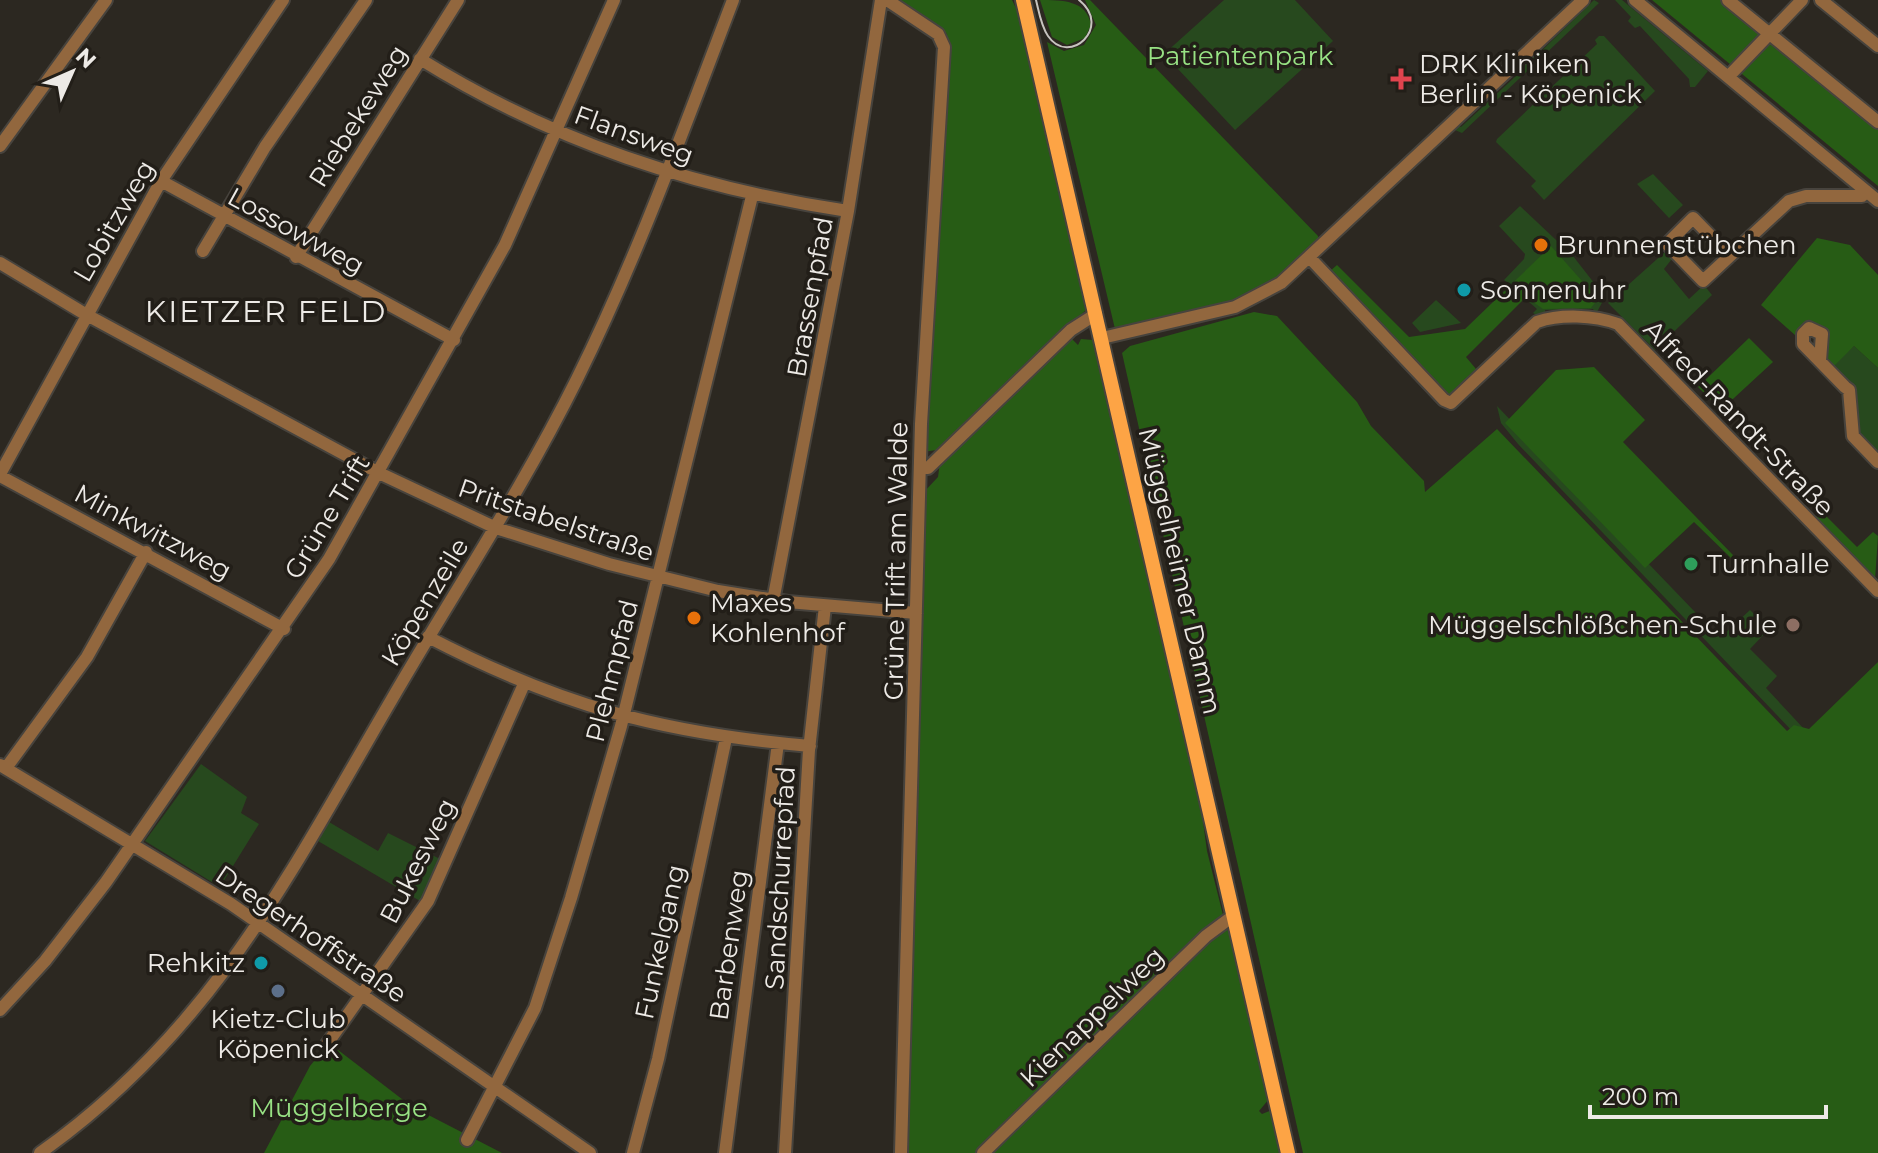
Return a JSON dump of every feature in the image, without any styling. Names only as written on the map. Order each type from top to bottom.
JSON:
[{"type":"main road","name":"Müggelheimer Damm","points":[[1023,0],[1288,1153]]},
{"type":"street","points":[[0,146],[106,0]]},
{"type":"street","name":"Lobitzweg","points":[[0,475],[85,314],[161,181],[283,0]]},
{"type":"street","points":[[203,251],[267,143],[366,0]]},
{"type":"street","name":"Riebekeweg","points":[[296,257],[458,0]]},
{"type":"street","name":"Grüne Trift","points":[[0,1010],[45,961],[284,629],[379,473],[505,245],[614,0]]},
{"type":"street","name":"Köpenzeile","points":[[40,1153],[142,1068],[197,1009],[260,924],[428,637],[496,528],[579,376],[667,172],[733,0]]},
{"type":"street","name":"Brassenpfad","points":[[773,601],[848,211],[884,0]]},
{"type":"street","name":"Grüne Trift am Walde","points":[[884,0],[938,34],[944,47],[920,468],[901,1153]]},
{"type":"street","points":[[1102,338],[1252,301],[1281,283],[1583,0]]},
{"type":"street","points":[[1635,0],[1878,201]]},
{"type":"street","points":[[1728,0],[1878,122]]},
{"type":"street","points":[[1728,77],[1802,0]]},
{"type":"street","points":[[1821,0],[1878,46]]},
{"type":"street","name":"Flansweg","points":[[420,59],[490,101],[558,131],[667,172],[752,196],[848,211]]},
{"type":"street","name":"Lossowweg","points":[[161,181],[296,257],[454,340]]},
{"type":"street","points":[[1730,256],[1693,218],[1667,244],[1703,281],[1730,256],[1789,201],[1806,196],[1862,196],[1866,191]]},
{"type":"street","name":"Plehmpfad","points":[[467,1140],[497,1087],[544,983],[623,718],[752,196]]},
{"type":"street","name":"Alfred-Randt-Straße","points":[[1309,257],[1444,400],[1451,403],[1537,322],[1547,318],[1601,318],[1618,324],[1878,591]]},
{"type":"street","name":"Pritstabelstraße","points":[[0,263],[85,314],[379,473],[496,528],[658,577],[773,601],[916,613]]},
{"type":"street","points":[[920,468],[928,468],[1071,330],[1096,314]]},
{"type":"street","points":[[1820,361],[1849,390],[1853,436],[1878,462]]},
{"type":"street","name":"Minkwitzweg","points":[[0,475],[284,629]]},
{"type":"street","points":[[3,766],[87,657],[146,552]]},
{"type":"street","name":"Sandschurrepfad","points":[[785,1153],[810,746],[825,606]]},
{"type":"street","points":[[428,637],[524,684],[623,718],[726,738],[810,746]]},
{"type":"street","name":"Bukesweg","points":[[327,1044],[428,901],[524,684]]},
{"type":"street","name":"Funkelgang","points":[[633,1153],[657,1062],[726,738]]},
{"type":"street","name":"Barbenweg","points":[[725,1153],[778,743]]},
{"type":"street","name":"Dregerhoffstraße","points":[[3,766],[260,924],[590,1153]]},
{"type":"street","name":"Kienappelweg","points":[[983,1153],[1206,936],[1233,916]]},
{"type":"green space","points":[[894,0],[1012,0],[1021,18],[1088,308],[943,449],[923,452],[947,34]]},
{"type":"green space","points":[[1040,0],[1065,1],[1079,6],[1089,17],[1091,25],[1085,38],[1067,45],[1052,37]]},
{"type":"green space","points":[[1085,0],[1090,0],[1318,236],[1319,240],[1265,289],[1224,305],[1115,329],[1047,42],[1064,51],[1084,45],[1096,25]]},
{"type":"green space","name":"Patientenpark","points":[[1224,0],[1295,0],[1333,41],[1235,130],[1164,54]]},
{"type":"green space","points":[[1594,0],[1599,3],[1462,133],[1455,130],[1457,124],[1461,127],[1517,75],[1513,70],[1531,53],[1535,57]]},
{"type":"green space","points":[[1615,0],[1622,0],[1708,71],[1695,87],[1690,87],[1689,79],[1640,26],[1635,28],[1628,21],[1631,17]]},
{"type":"green space","points":[[1652,0],[1723,0],[1878,127],[1878,186]]},
{"type":"green space","points":[[1604,36],[1655,91],[1544,200],[1531,186],[1536,181],[1496,142],[1497,139],[1597,44],[1595,40]]},
{"type":"green space","points":[[1653,174],[1683,205],[1669,218],[1637,184]]},
{"type":"green space","points":[[1520,206],[1573,256],[1605,297],[1596,314],[1593,309],[1545,310],[1546,316],[1540,317],[1533,313],[1537,309],[1504,280],[1525,254],[1499,226]]},
{"type":"green space","points":[[1817,238],[1850,245],[1878,275],[1878,368],[1854,346],[1833,367],[1825,360],[1823,327],[1807,324],[1795,335],[1761,305]]},
{"type":"green space","points":[[1551,246],[1598,299],[1591,308],[1543,309],[1526,297],[1466,357],[1476,369],[1447,397],[1329,272],[1337,265],[1409,337],[1465,329]]},
{"type":"green space","points":[[1666,251],[1675,255],[1664,269],[1689,299],[1704,285],[1712,295],[1655,350],[1608,303]]},
{"type":"green space","points":[[1436,300],[1461,323],[1420,332],[1412,323]]},
{"type":"green space","points":[[1254,312],[1277,316],[1357,402],[1371,426],[1424,481],[1425,492],[1497,429],[1787,731],[1794,725],[1809,729],[1878,662],[1878,1153],[1303,1153],[1122,353],[1130,346]]},
{"type":"green space","points":[[1069,336],[1078,345],[1081,339],[1093,340],[1097,350],[1200,799],[1207,851],[1223,915],[978,1153],[906,1153],[923,493],[938,477],[940,462]]},
{"type":"green space","points":[[1749,338],[1773,362],[1721,410],[1698,387]]},
{"type":"green space","points":[[1854,346],[1878,368],[1878,458],[1858,437],[1854,396],[1830,367]]},
{"type":"green space","points":[[1594,367],[1645,420],[1623,442],[1733,555],[1731,558],[1694,522],[1645,568],[1505,423],[1556,370]]},
{"type":"green space","points":[[1497,406],[1720,638],[1750,610],[1769,629],[1750,649],[1777,676],[1766,688],[1805,730],[1794,733],[1518,444],[1501,423]]},
{"type":"green space","points":[[1821,511],[1857,547],[1873,532],[1878,536],[1875,580],[1815,516]]},
{"type":"green space","points":[[201,764],[247,797],[241,813],[259,824],[220,887],[145,841]]},
{"type":"green space","points":[[329,822],[378,851],[388,833],[442,860],[420,901],[318,841]]},
{"type":"green space","points":[[1230,926],[1269,1099],[1259,1111],[1262,1114],[1272,1110],[1281,1153],[986,1153],[1217,929]]},
{"type":"green space","name":"Müggelberge","points":[[329,1043],[411,1106],[502,1153],[264,1153],[310,1066]]},
{"type":"tram line","points":[[1036,0],[1048,36],[1066,47],[1084,40],[1090,31],[1088,11],[1079,0]]},
{"type":"place","name":"DRK Kliniken Berlin - Köpenick","points":[[1401,79]]},
{"type":"place","name":"Brunnenstübchen","points":[[1541,245]]},
{"type":"place","name":"Sonnenuhr","points":[[1464,290]]},
{"type":"place","name":"Turnhalle","points":[[1691,564]]},
{"type":"place","name":"Maxes Kohlenhof","points":[[694,618]]},
{"type":"place","name":"Müggelschlößchen-Schule","points":[[1793,625]]},
{"type":"place","name":"Rehkitz","points":[[261,963]]},
{"type":"place","name":"Kietz-Club Köpenick","points":[[278,991]]},
{"type":"district","name":"KIETZER FELD","points":[[266,312]]}]
